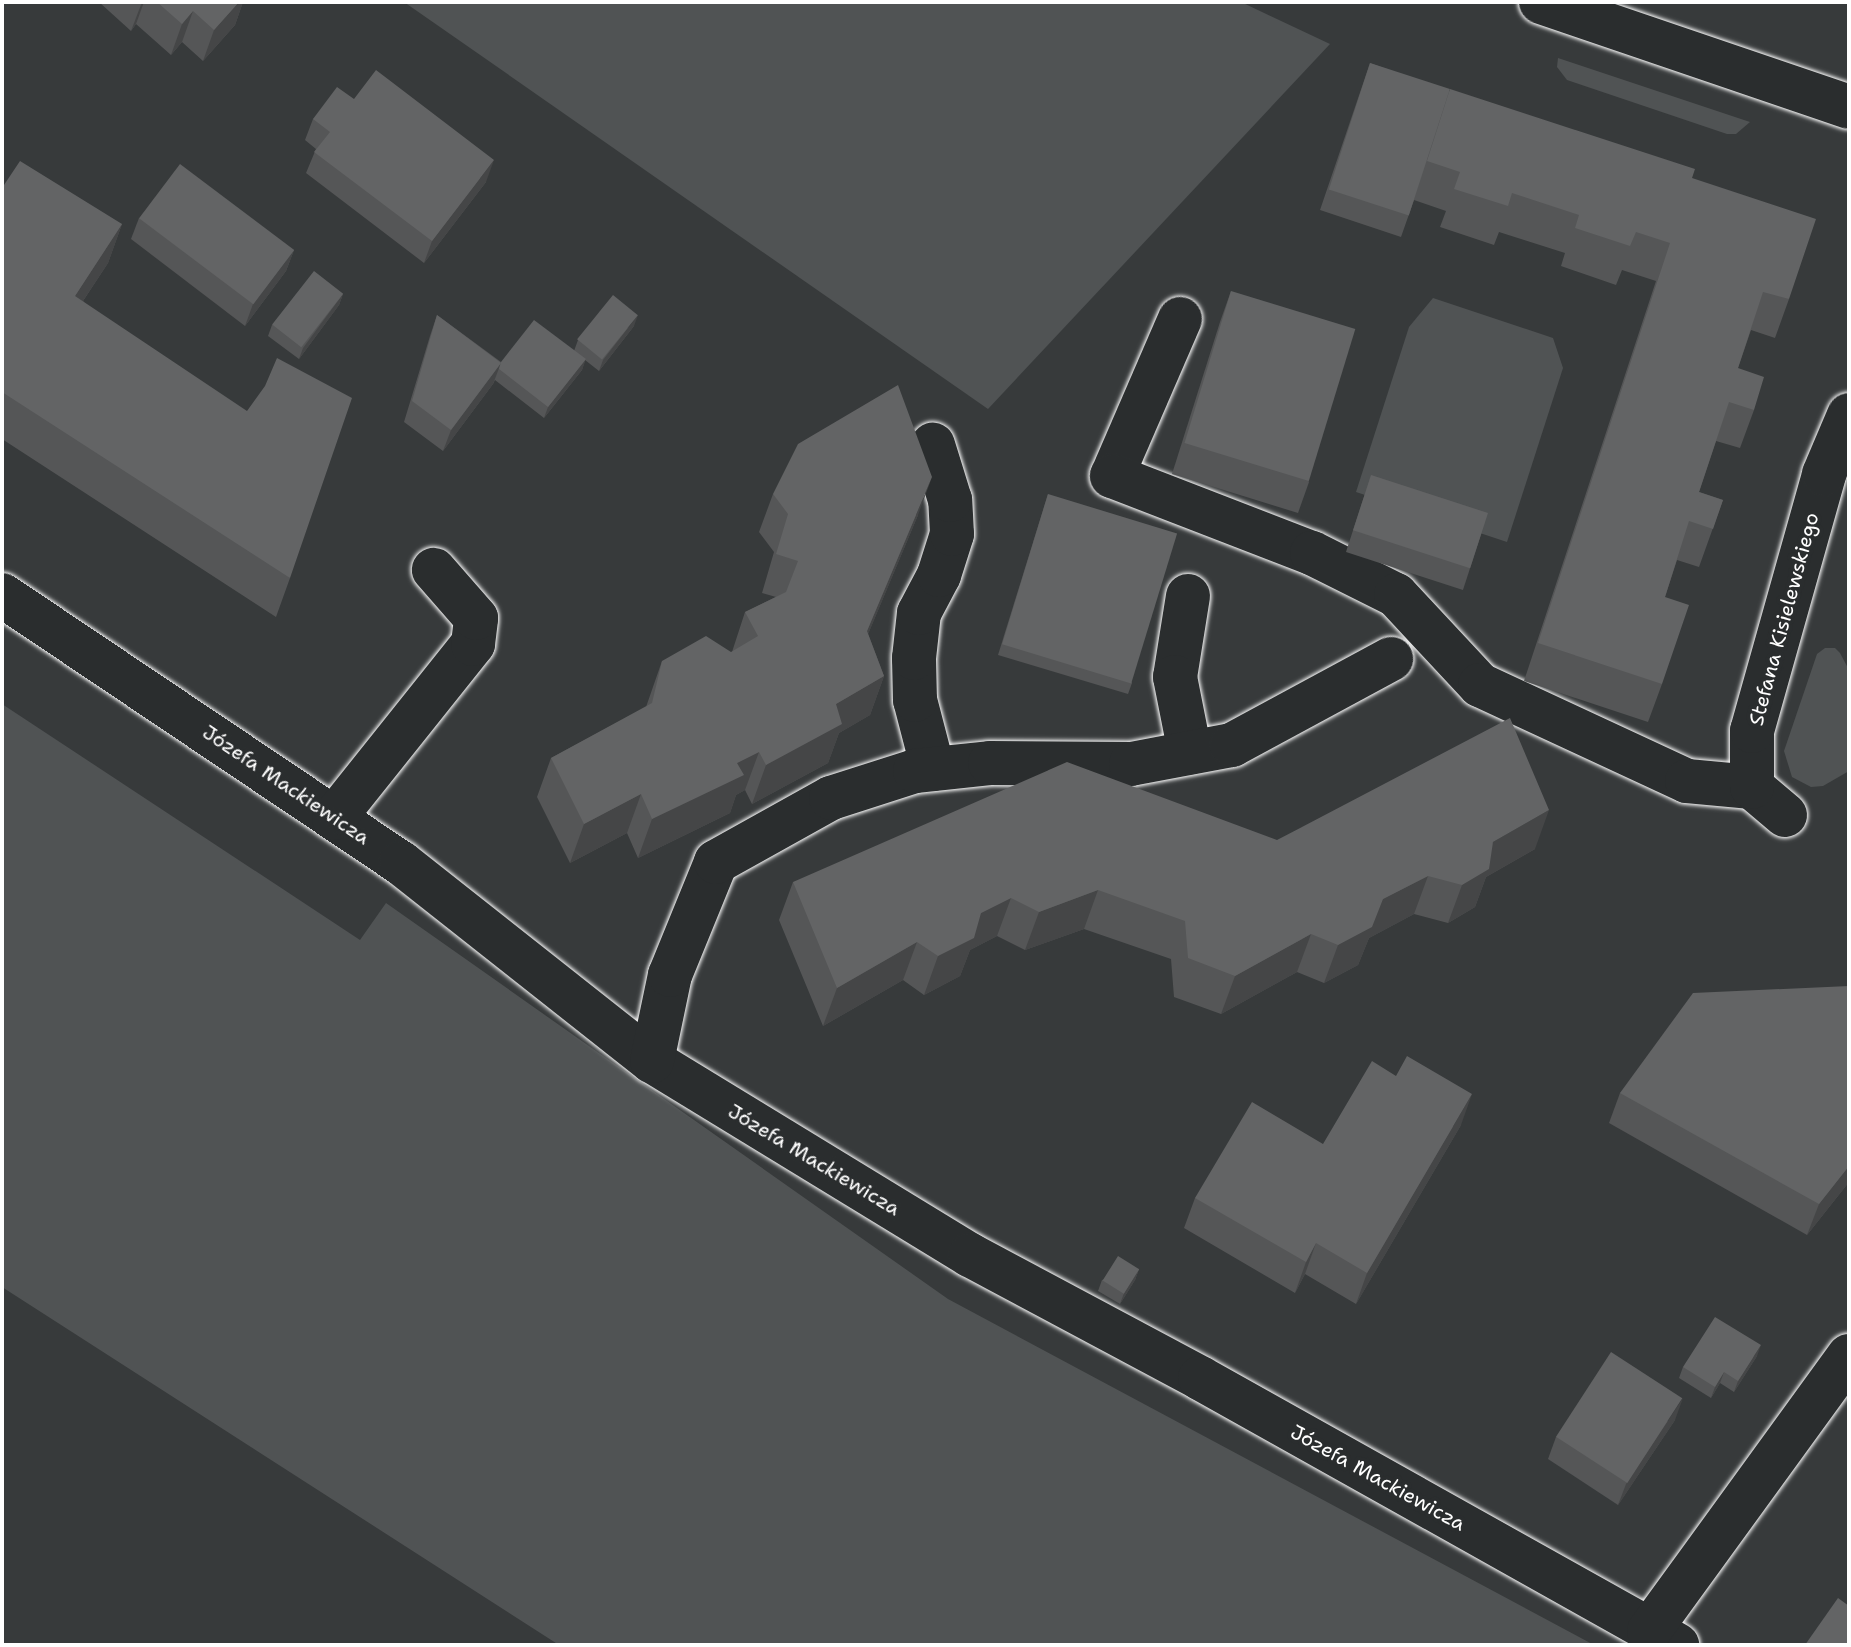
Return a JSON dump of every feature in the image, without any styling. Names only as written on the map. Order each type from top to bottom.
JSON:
[{"type":"street","points":[[1541,2],[1849,107]]},
{"type":"street","points":[[1180,319],[1112,476],[1312,553],[1396,595],[1480,685],[1687,781],[1752,787],[1785,815]]},
{"type":"street","name":"Stefana Kisielewskiego","points":[[1752,787],[1752,731],[1824,474],[1849,415]]},
{"type":"street","points":[[933,445],[950,500],[952,534],[939,575],[919,613],[914,658],[915,700],[933,769]]},
{"type":"street","points":[[334,818],[473,644],[476,618],[434,570]]},
{"type":"street","name":"Józefa Mackiewicza","points":[[2,595],[334,818],[461,909],[652,1061],[970,1255],[1200,1378],[1663,1638]]},
{"type":"street","points":[[1188,596],[1175,677],[1190,753]]},
{"type":"street","points":[[652,1061],[670,975],[716,862],[831,798],[933,769],[990,763],[1131,764],[1232,745],[1391,659]]},
{"type":"street","points":[[1663,1638],[1849,1356]]},
{"type":"shaded area","points":[[404,2],[1241,2],[1330,44],[988,409]]},
{"type":"shaded area","points":[[1558,58],[1750,122],[1736,134],[1727,134],[1567,80],[1557,67]]},
{"type":"shaded area","points":[[1433,298],[1553,338],[1563,368],[1507,542],[1356,492],[1409,327]]},
{"type":"shaded area","points":[[1825,648],[1835,648],[1849,670],[1849,771],[1823,786],[1811,787],[1792,777],[1784,751],[1817,654]]},
{"type":"shaded area","points":[[2,704],[360,940],[386,903],[948,1299],[1594,1645],[559,1645],[2,1287]]},
{"type":"building","points":[[157,2],[239,2],[214,30],[193,11],[182,24]]},
{"type":"building","points":[[1370,63],[1450,89],[1409,215],[1329,189]]},
{"type":"building","points":[[376,70],[494,160],[432,241],[314,152],[330,132],[313,119],[337,87],[354,99]]},
{"type":"building","points":[[1450,89],[1695,169],[1692,178],[1816,219],[1789,299],[1763,292],[1738,368],[1764,377],[1754,410],[1729,402],[1699,492],[1723,500],[1713,529],[1689,521],[1665,597],[1689,605],[1662,684],[1538,643],[1670,243],[1636,232],[1630,246],[1575,228],[1579,215],[1512,193],[1508,206],[1454,189],[1460,172],[1427,161]]},
{"type":"building","points":[[20,161],[122,224],[75,296],[247,411],[265,386],[277,358],[352,398],[290,578],[2,392],[2,188]]},
{"type":"building","points":[[180,164],[294,250],[253,304],[139,218]]},
{"type":"building","points":[[314,271],[343,294],[301,347],[272,325]]},
{"type":"building","points":[[1231,291],[1355,329],[1309,481],[1185,443]]},
{"type":"building","points":[[613,295],[638,315],[602,359],[577,339]]},
{"type":"building","points":[[437,315],[501,363],[451,430],[412,401]]},
{"type":"building","points":[[534,320],[586,359],[548,407],[499,369],[501,362]]},
{"type":"building","points":[[898,385],[932,477],[867,631],[884,676],[836,704],[842,724],[766,765],[759,752],[737,763],[744,775],[652,819],[641,794],[584,824],[551,758],[652,703],[662,661],[706,636],[731,652],[758,636],[745,612],[786,592],[798,561],[776,554],[788,514],[773,494],[798,444]]},
{"type":"building","points":[[1371,475],[1488,513],[1470,568],[1353,530]]},
{"type":"building","points":[[1048,494],[1177,533],[1131,684],[1002,644]]},
{"type":"building","points":[[1510,718],[1549,810],[1493,842],[1489,869],[1462,885],[1428,876],[1383,899],[1372,927],[1338,945],[1311,934],[1235,976],[1188,958],[1185,921],[1098,890],[1039,912],[1011,898],[981,913],[974,938],[938,956],[917,942],[837,988],[793,882],[1067,762],[1277,840]]},
{"type":"building","points":[[1849,986],[1849,1166],[1819,1204],[1620,1093],[1693,993]]},
{"type":"building","points":[[1407,1056],[1472,1094],[1367,1273],[1316,1243],[1306,1262],[1195,1198],[1252,1102],[1323,1144],[1372,1061],[1396,1076]]},
{"type":"building","points":[[1118,1256],[1139,1269],[1124,1294],[1103,1281]]},
{"type":"building","points":[[1715,1317],[1761,1345],[1738,1381],[1724,1372],[1715,1387],[1683,1367]]},
{"type":"building","points":[[1611,1352],[1682,1398],[1627,1483],[1556,1437]]},
{"type":"building","points":[[1838,1598],[1849,1606],[1849,1645],[1805,1645]]}]
